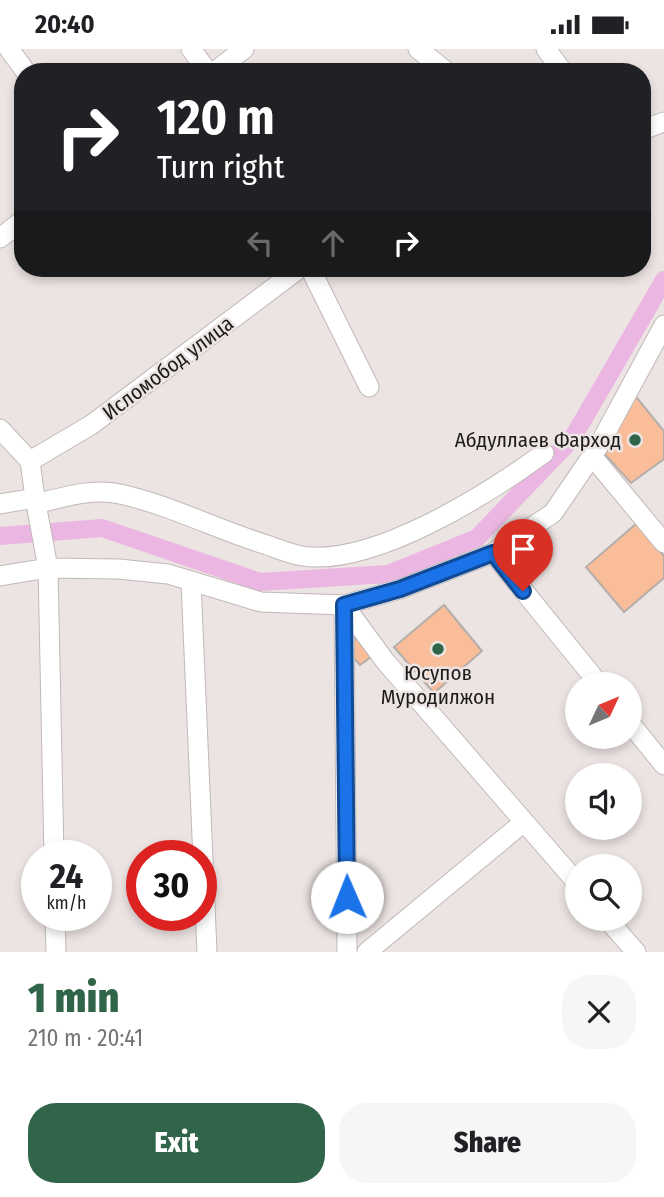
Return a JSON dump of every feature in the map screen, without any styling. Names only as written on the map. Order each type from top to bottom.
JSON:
[{"type":"street","points":[[226,63],[244,49]]},
{"type":"street","points":[[418,49],[436,63]]},
{"type":"street","points":[[545,49],[556,63]]},
{"type":"street","points":[[0,238],[14,227]]},
{"type":"street","name":"Исломобод улица","points":[[30,461],[91,425],[288,277]]},
{"type":"street","points":[[314,277],[369,387]]},
{"type":"street","points":[[0,576],[48,568],[119,569],[168,574],[261,602],[344,605],[400,589],[493,553],[553,513],[592,456],[664,325]]},
{"type":"street","points":[[0,429],[30,461],[48,568],[54,840]]},
{"type":"street","points":[[0,504],[76,493],[118,494],[224,532],[302,556],[339,556],[407,534],[503,482],[544,453]]},
{"type":"street","points":[[592,456],[664,543]]},
{"type":"street","points":[[493,553],[588,672]]},
{"type":"street","points":[[191,582],[207,952]]},
{"type":"street","points":[[344,605],[385,661],[565,869]]},
{"type":"street","points":[[344,605],[347,952]]},
{"type":"street","points":[[642,738],[664,765]]},
{"type":"street","points":[[367,952],[524,822]]},
{"type":"street","points":[[55,931],[56,952]]},
{"type":"street","points":[[618,931],[636,952]]},
{"type":"building","name":"Абдуллаев Фарход","points":[[633,393],[664,431],[664,459],[631,483],[600,449]]},
{"type":"building","points":[[637,523],[664,556],[664,578],[624,612],[586,567]]},
{"type":"building","name":"Юсупов Муродилжон","points":[[444,605],[482,651],[434,693],[394,647]]},
{"type":"building","points":[[357,638],[371,657],[360,665],[345,648]]},
{"type":"waterway","points":[[0,536],[102,528],[260,582],[388,574],[477,538],[572,439],[664,280]]},
{"type":"place","name":"Абдуллаев Фарход","points":[[635,440]]},
{"type":"place","name":"Юсупов Муродилжон","points":[[438,649]]},
{"type":"route","points":[[347,897],[344,605],[400,589],[493,553],[523,591]]}]
